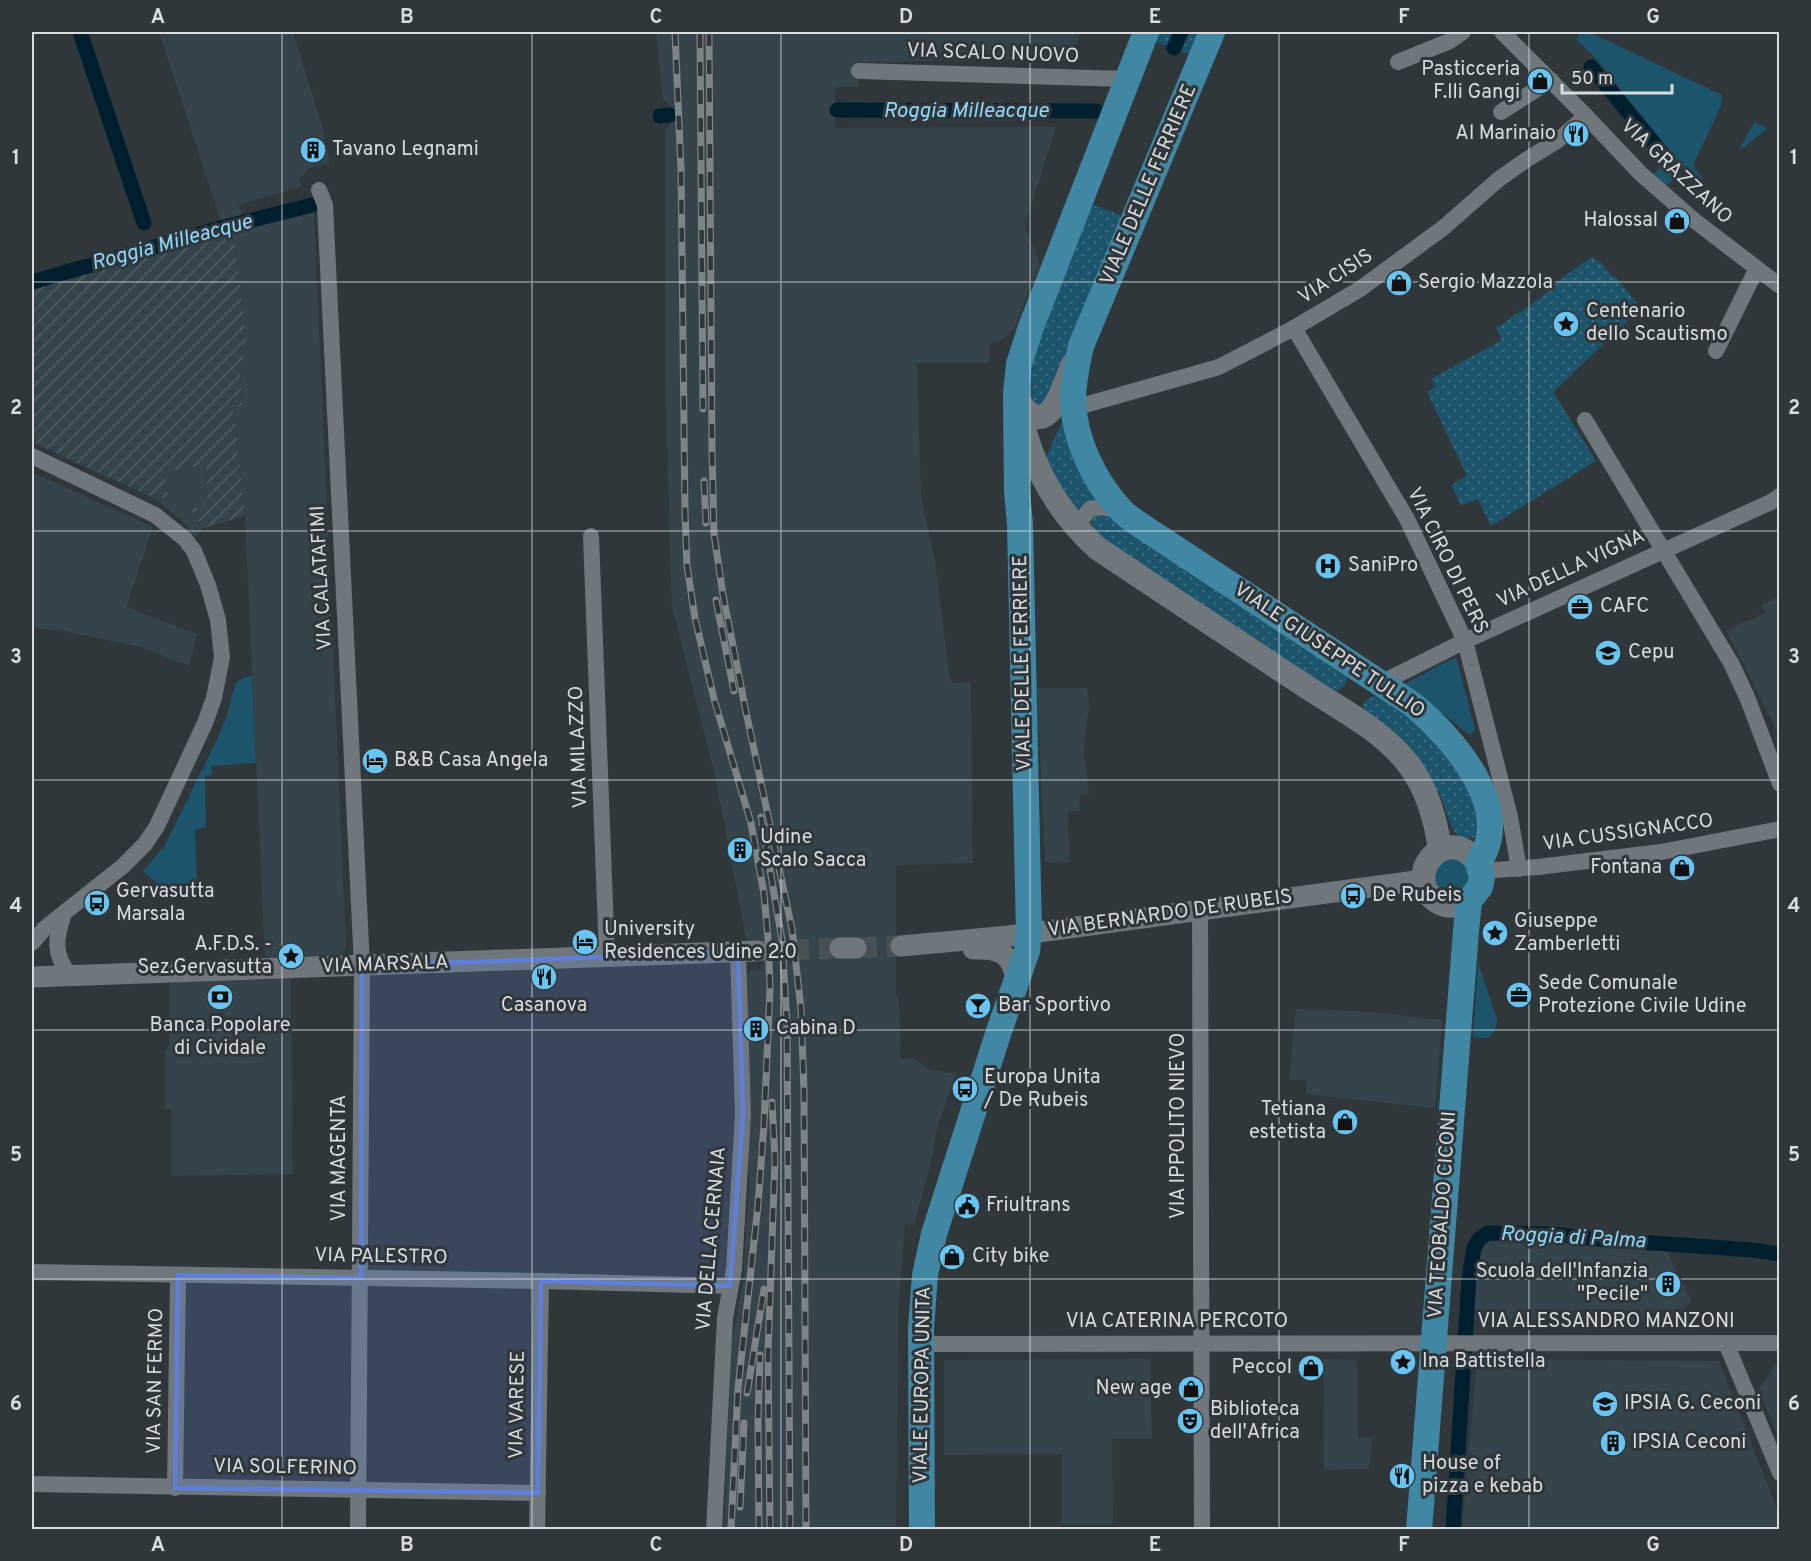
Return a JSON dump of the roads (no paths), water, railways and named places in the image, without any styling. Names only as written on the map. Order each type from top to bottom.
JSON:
[{"type":"main road","name":"VIALE DELLE FERRIERE","points":[[1029,933],[1020,525],[1017,492],[1016,393],[1019,364],[1027,337],[1146,32]]},
{"type":"main road","name":"VIALE DELLE FERRIERE","points":[[1074,408],[1075,370],[1081,346],[1212,32]]},
{"type":"main road","points":[[1016,393],[1021,405],[1029,414],[1039,418],[1047,415],[1053,410],[1081,346]]},
{"type":"main road","name":"VIALE DELLE FERRIERE","points":[[1016,393],[1034,461],[1055,499],[1079,529]]},
{"type":"main road","name":"VIALE GIUSEPPE TULLIO","points":[[1074,408],[1080,439],[1091,466],[1121,510],[1146,529],[1381,683],[1429,718],[1452,744],[1482,790],[1490,815],[1489,844],[1480,867]]},
{"type":"main road","points":[[1079,529],[1097,548],[1353,717],[1396,750],[1409,765],[1422,788],[1437,831],[1440,850]]},
{"type":"main road","points":[[1449,847],[1462,849],[1473,855],[1480,867],[1480,887],[1469,901],[1456,906],[1438,902],[1430,895],[1424,880],[1427,862],[1440,850],[1449,847]]},
{"type":"main road","name":"VIA TEOBALDO CICONI","points":[[1419,1530],[1444,1343],[1469,901]]},
{"type":"main road","name":"VIALE EUROPA UNITA","points":[[922,1530],[921,1344],[925,1275],[933,1234],[1027,951],[1029,933]]},
{"type":"street","points":[[1398,62],[1450,41],[1463,32]]},
{"type":"street","name":"VIA GRAZZANO","points":[[1502,32],[1641,174],[1695,222],[1779,286]]},
{"type":"street","name":"VIA SCALO NUOVO","points":[[859,71],[1127,79]]},
{"type":"street","points":[[1501,112],[1551,80]]},
{"type":"street","name":"VIA CISIS","points":[[1074,408],[1219,367],[1294,328],[1360,289],[1443,228],[1499,179],[1557,141],[1586,116]]},
{"type":"street","name":"VIA CALATAFIMI","points":[[319,190],[325,205],[362,966]]},
{"type":"street","points":[[1716,351],[1756,270]]},
{"type":"street","name":"VIA CIRO DI PERS","points":[[1294,328],[1407,519],[1465,641],[1510,817],[1519,869]]},
{"type":"street","points":[[1586,420],[1731,663],[1747,697],[1779,784]]},
{"type":"street","points":[[32,456],[155,515],[185,539],[194,551],[208,585],[218,620],[222,657],[214,698],[205,723],[157,826],[135,855],[45,928],[32,943]]},
{"type":"street","name":"VIA DELLA VIGNA","points":[[1381,683],[1465,641],[1771,502],[1779,496]]},
{"type":"street","points":[[1079,529],[1081,520],[1090,509],[1110,507],[1121,510]]},
{"type":"street","name":"VIA MILAZZO","points":[[591,536],[607,957]]},
{"type":"street","name":"VIA CUSSIGNACCO","points":[[1480,867],[1519,869],[1661,852],[1779,829]]},
{"type":"street","name":"VIA BERNARDO DE RUBEIS","points":[[1016,980],[1011,961],[995,950],[926,949],[908,945],[1029,933],[1424,880]]},
{"type":"street","name":"VIA IPPOLITO NIEVO","points":[[1200,910],[1202,1530]]},
{"type":"street","points":[[64,913],[57,939],[57,951],[61,964],[70,975]]},
{"type":"street","name":"VIA MARSALA","points":[[32,977],[748,952]]},
{"type":"street","name":"VIA DELLA CERNAIA","points":[[714,1530],[725,1318],[737,1233],[748,952]]},
{"type":"street","name":"VIA MAGENTA","points":[[358,1530],[362,966]]},
{"type":"street","name":"VIA PALESTRO","points":[[32,1272],[730,1286]]},
{"type":"street","name":"VIA SAN FERMO","points":[[175,1488],[178,1275]]},
{"type":"street","name":"VIA VARESE","points":[[537,1530],[541,1281]]},
{"type":"street","points":[[1726,1342],[1779,1473]]},
{"type":"street","name":"VIA CATERINA PERCOTO","points":[[921,1344],[1444,1343]]},
{"type":"street","name":"VIA ALESSANDRO MANZONI","points":[[1444,1343],[1779,1343]]},
{"type":"street","name":"VIA SOLFERINO","points":[[32,1484],[538,1493]]},
{"type":"waterway","points":[[80,32],[144,223]]},
{"type":"waterway","name":"Roggia Milleacque","points":[[1174,48],[1181,32]]},
{"type":"waterway","points":[[1591,67],[1662,153]]},
{"type":"waterway","name":"Roggia Milleacque","points":[[837,110],[1096,111]]},
{"type":"waterway","name":"Roggia Milleacque","points":[[660,116],[670,115]]},
{"type":"waterway","name":"Roggia Milleacque","points":[[32,282],[224,227],[312,205]]},
{"type":"waterway","name":"Roggia di Palma","points":[[1453,1530],[1469,1278],[1474,1248],[1479,1239],[1488,1233],[1553,1234],[1780,1254]]},
{"type":"tunnel","points":[[856,948],[901,946]]},
{"type":"tunnel","points":[[757,951],[840,948]]},
{"type":"railway","points":[[675,32],[681,169],[687,566],[695,618],[714,699],[751,823],[764,894],[770,989],[764,1124],[758,1205],[738,1389],[731,1530]]},
{"type":"railway","points":[[709,32],[714,534],[723,595],[745,707],[792,929],[801,1009],[804,1091],[806,1530]]},
{"type":"railway","points":[[700,34],[703,409]]},
{"type":"railway","points":[[704,481],[706,523]]},
{"type":"railway","points":[[716,600],[734,691]]},
{"type":"railway","points":[[761,817],[782,940],[787,1024],[790,1530]]},
{"type":"railway","points":[[770,1530],[768,1352],[775,1160],[772,1102]]},
{"type":"railway","points":[[747,1393],[764,1289]]},
{"type":"railway","points":[[759,1530],[760,1355]]},
{"type":"railway","points":[[740,1507],[744,1423]]},
{"type":"place","name":"Pasticceria F.lli Gangi","points":[[1540,81]]},
{"type":"place","name":"Al Marinaio","points":[[1576,134]]},
{"type":"place","name":"Tavano Legnami","points":[[313,150]]},
{"type":"place","name":"Halossal","points":[[1677,221]]},
{"type":"place","name":"Sergio Mazzola","points":[[1399,283]]},
{"type":"place","name":"Centenario dello Scautismo","points":[[1566,324]]},
{"type":"place","name":"SaniPro","points":[[1328,566]]},
{"type":"place","name":"CAFC","points":[[1580,607]]},
{"type":"place","name":"Cepu","points":[[1608,653]]},
{"type":"place","name":"B&B Casa Angela","points":[[375,761]]},
{"type":"place","name":"Udine Scalo Sacca","points":[[740,850]]},
{"type":"place","name":"Fontana","points":[[1682,868]]},
{"type":"place","name":"De Rubeis","points":[[1353,896]]},
{"type":"place","name":"Gervasutta Marsala","points":[[97,903]]},
{"type":"place","name":"Giuseppe Zamberletti","points":[[1495,933]]},
{"type":"place","name":"University Residences Udine 2.0","points":[[585,942]]},
{"type":"place","name":"A.F.D.S. - Sez.Gervasutta","points":[[291,956]]},
{"type":"place","name":"Casanova","points":[[544,977]]},
{"type":"place","name":"Sede Comunale Protezione Civile Udine","points":[[1519,995]]},
{"type":"place","name":"Banca Popolare di Cividale","points":[[220,997]]},
{"type":"place","name":"Bar Sportivo","points":[[978,1006]]},
{"type":"place","name":"Cabina D","points":[[756,1029]]},
{"type":"place","name":"Europa Unita / De Rubeis","points":[[965,1089]]},
{"type":"place","name":"Tetiana estetista","points":[[1345,1122]]},
{"type":"place","name":"Friultrans","points":[[967,1206]]},
{"type":"place","name":"City bike","points":[[952,1257]]},
{"type":"place","name":"Scuola dell'Infanzia \"Pecile\"","points":[[1668,1284]]},
{"type":"place","name":"Ina Battistella","points":[[1403,1362]]},
{"type":"place","name":"Peccol","points":[[1311,1368]]},
{"type":"place","name":"New age","points":[[1191,1389]]},
{"type":"place","name":"IPSIA G. Ceconi","points":[[1605,1404]]},
{"type":"place","name":"Biblioteca dell'Africa","points":[[1190,1421]]},
{"type":"place","name":"IPSIA Ceconi","points":[[1613,1443]]},
{"type":"place","name":"House of pizza e kebab","points":[[1402,1476]]}]
